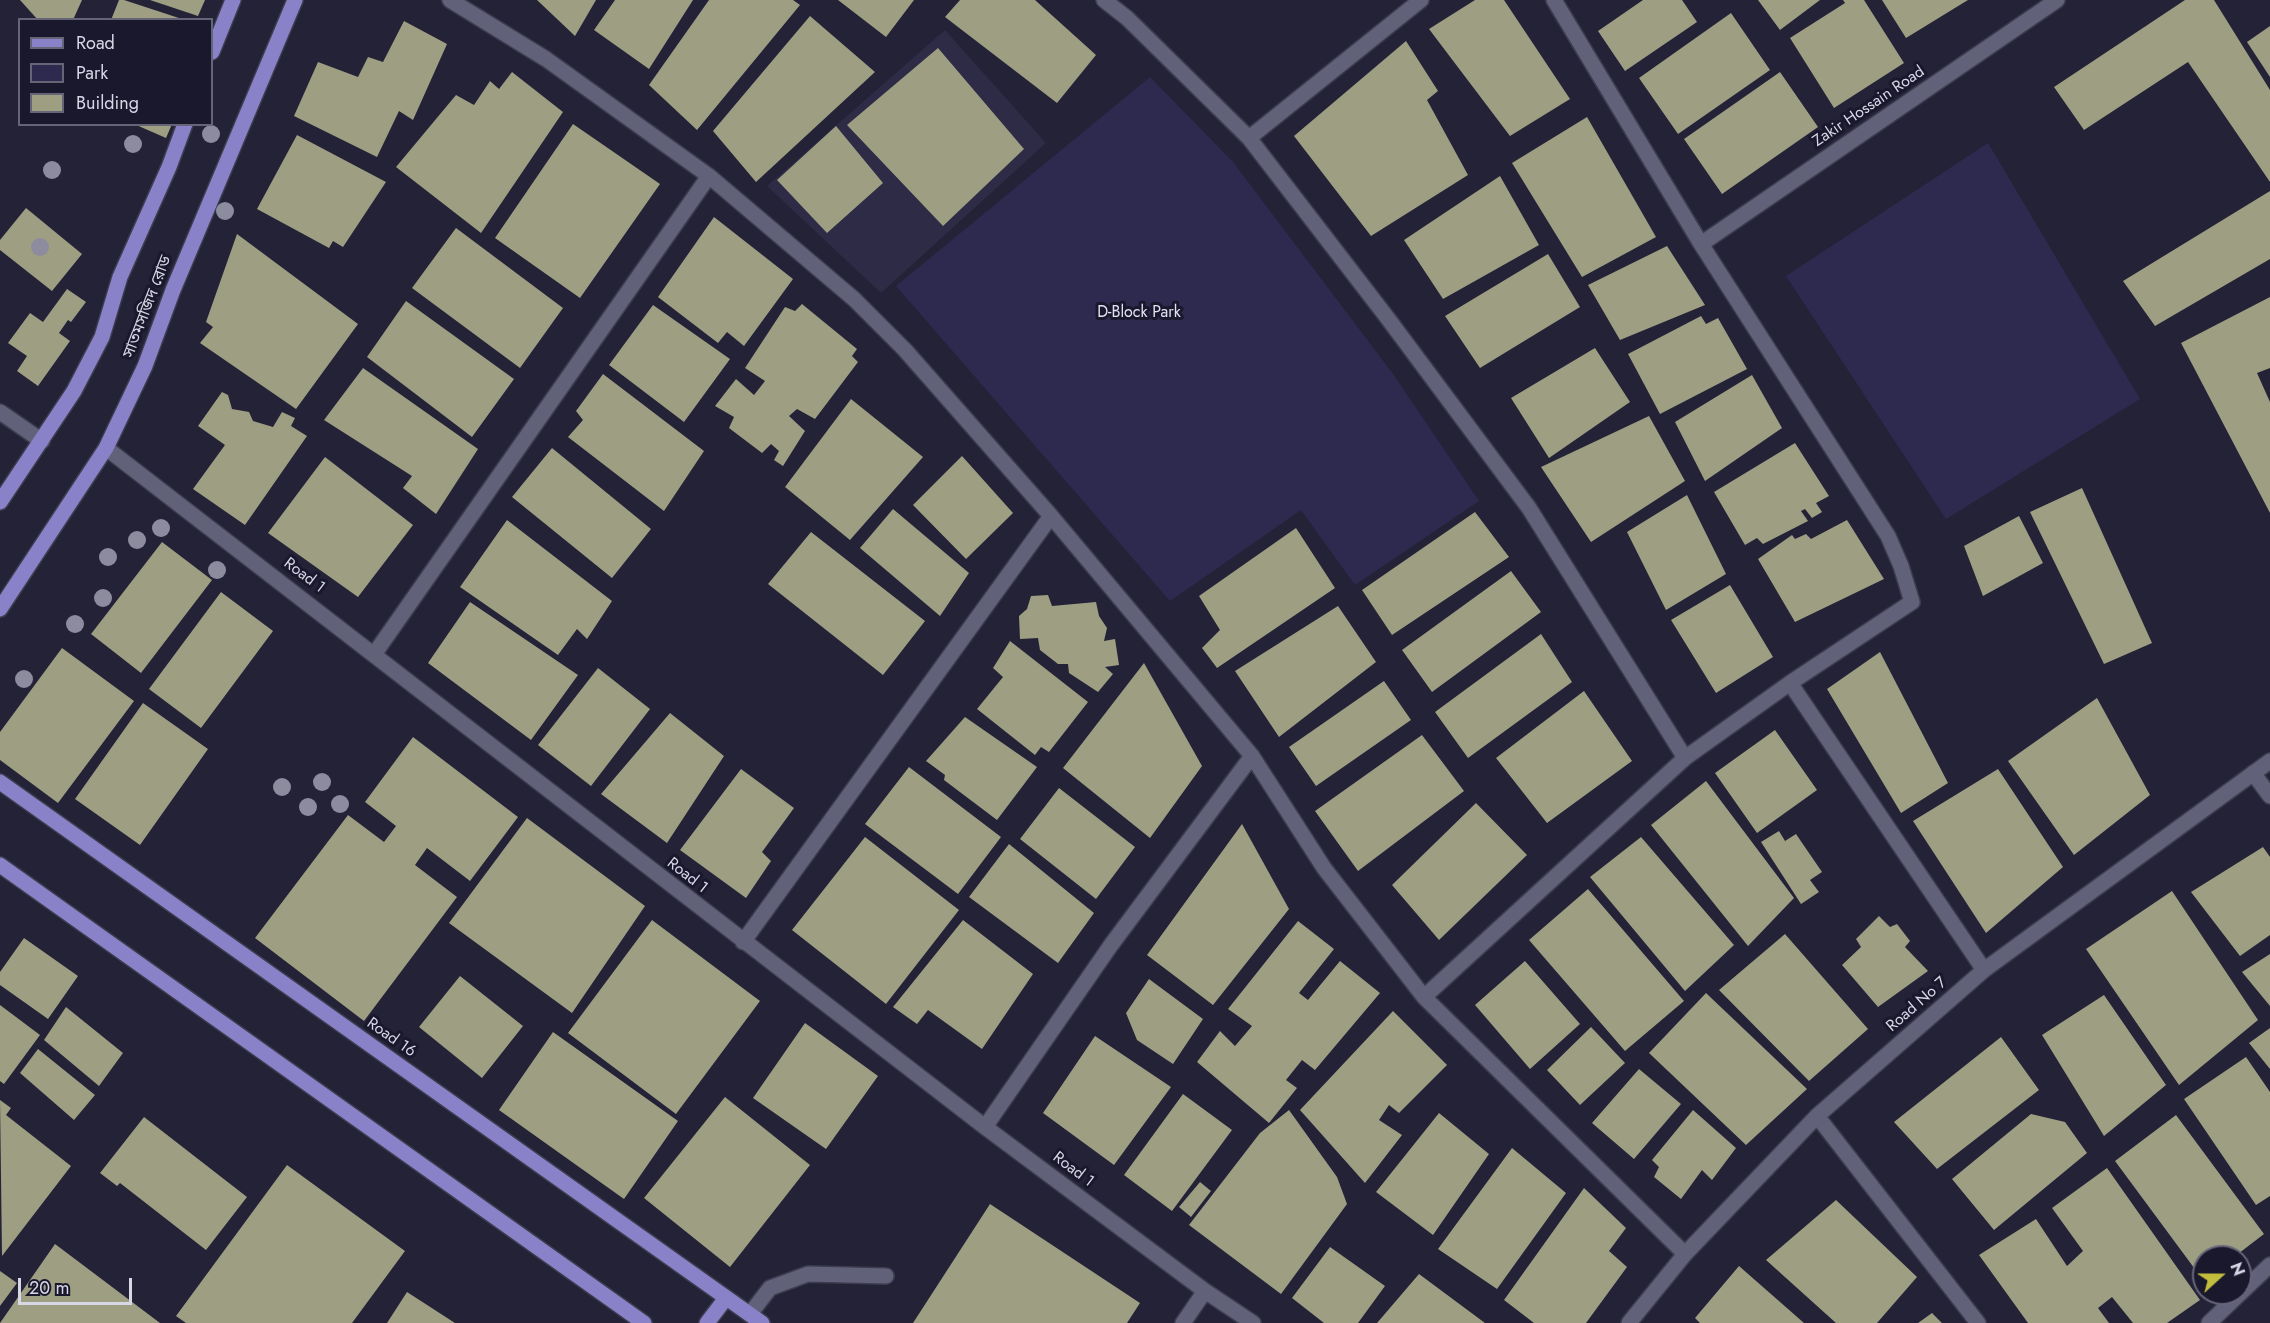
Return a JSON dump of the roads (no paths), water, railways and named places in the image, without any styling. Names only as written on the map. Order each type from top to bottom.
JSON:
[{"type":"main road","points":[[213,50],[233,0]]},
{"type":"main road","name":"সাতমসজিদ রোড","points":[[0,609],[106,448],[144,366],[172,290],[295,0]]},
{"type":"main road","name":"সাতমসজিদ রোড","points":[[0,502],[74,391],[102,338],[120,277],[169,167],[184,126]]},
{"type":"main road","name":"Road 16","points":[[0,782],[756,1319]]},
{"type":"main road","points":[[0,865],[644,1323]]},
{"type":"main road","points":[[707,1323],[726,1298]]},
{"type":"street","points":[[450,0],[546,59],[709,176],[854,299],[905,350],[1051,516],[1252,756],[1324,868],[1424,997],[1685,1254]]},
{"type":"street","points":[[1104,0],[1127,18],[1249,138],[1529,508],[1685,758]]},
{"type":"street","points":[[1249,138],[1421,0]]},
{"type":"street","points":[[1424,997],[1685,758],[1790,683],[1912,602],[1901,566],[1888,536],[1701,244],[1554,0]]},
{"type":"street","name":"Zakir Hossain Road","points":[[1701,244],[2057,0]]},
{"type":"street","points":[[375,653],[709,176]]},
{"type":"street","points":[[0,412],[42,441]]},
{"type":"street","name":"Road 1","points":[[106,448],[375,653],[743,942],[985,1127],[1205,1291],[1253,1323]]},
{"type":"street","points":[[743,942],[1051,516]]},
{"type":"street","points":[[1790,683],[1984,970]]},
{"type":"street","points":[[985,1127],[1111,945],[1252,756]]},
{"type":"street","name":"Road No 7","points":[[1629,1323],[1685,1254],[1817,1116],[1984,970],[2270,761]]},
{"type":"street","points":[[2253,773],[2270,796]]},
{"type":"street","points":[[1817,1116],[1978,1323]]},
{"type":"street","points":[[2209,1323],[2270,1265]]},
{"type":"street","points":[[756,1319],[770,1288],[808,1274],[886,1276]]},
{"type":"street","points":[[1183,1323],[1205,1291]]},
{"type":"park label","name":"D-Block Park","points":[[1139,313]]}]
